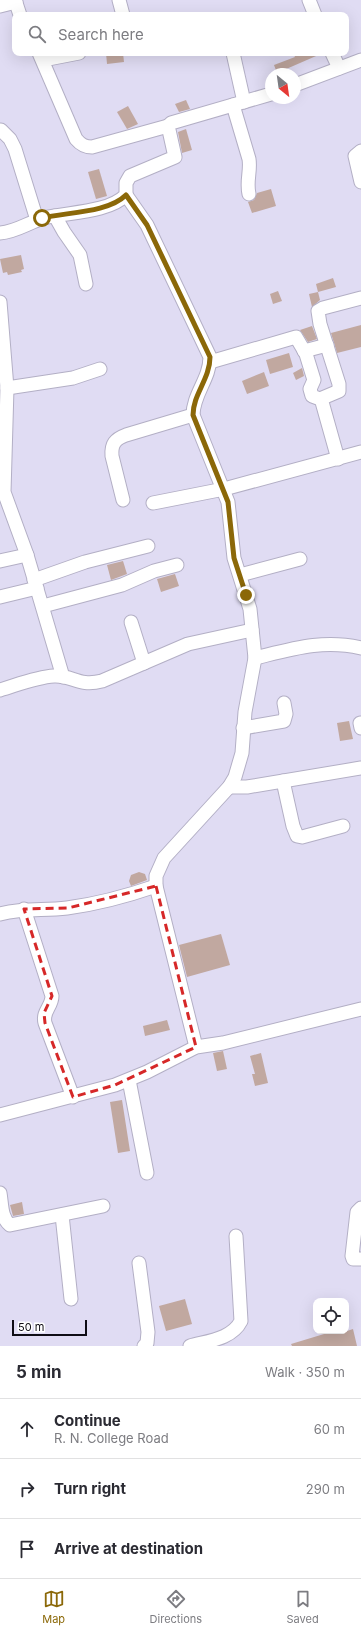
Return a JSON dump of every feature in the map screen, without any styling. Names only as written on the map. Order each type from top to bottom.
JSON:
[{"type":"street","points":[[119,0],[122,12]]},
{"type":"street","points":[[309,0],[314,12]]},
{"type":"street","points":[[0,6],[15,1],[19,12]]},
{"type":"street","points":[[233,56],[238,103],[250,165],[247,182],[249,194]]},
{"type":"street","points":[[333,56],[339,68]]},
{"type":"street","points":[[41,57],[76,139],[85,147],[92,147],[129,138],[168,126],[171,123],[265,96]]},
{"type":"street","points":[[301,84],[361,60]]},
{"type":"street","points":[[168,126],[175,157],[130,176],[126,183],[126,195],[147,225],[207,348],[210,362],[207,376],[193,408],[193,415],[224,489],[230,511],[234,558],[248,602],[255,658],[243,728],[239,766],[229,787],[164,858],[156,876],[156,886],[196,1048]]},
{"type":"street","points":[[0,129],[10,139],[15,149],[37,220]]},
{"type":"street","points":[[361,151],[355,156],[361,182]]},
{"type":"street","points":[[0,233],[18,228],[37,220],[108,205],[122,199],[126,195]]},
{"type":"street","points":[[55,216],[80,255],[86,284]]},
{"type":"street","points":[[210,362],[296,337],[304,351],[313,375],[313,385],[310,389],[312,396],[320,399],[339,390],[339,384],[318,311],[323,308],[361,298]]},
{"type":"street","points":[[0,302],[7,388],[4,410],[3,502],[27,556],[63,676]]},
{"type":"street","points":[[304,351],[327,345]]},
{"type":"street","points":[[7,388],[73,378],[100,369]]},
{"type":"street","points":[[320,399],[338,459]]},
{"type":"street","points":[[123,500],[112,456],[111,448],[114,442],[118,438],[126,435],[193,415]]},
{"type":"street","points":[[153,503],[224,489],[361,452]]},
{"type":"street","points":[[0,597],[36,584],[85,562],[148,546]]},
{"type":"street","points":[[0,561],[27,556]]},
{"type":"street","points":[[240,575],[300,560]]},
{"type":"street","points":[[42,606],[122,585],[176,565]]},
{"type":"street","points":[[131,622],[144,663]]},
{"type":"street","points":[[0,690],[36,679],[53,676],[63,676],[80,683],[91,684],[113,677],[188,644],[252,630]]},
{"type":"street","points":[[255,658],[313,644],[328,643],[361,648]]},
{"type":"street","points":[[243,728],[284,720],[286,717],[284,703]]},
{"type":"street","points":[[229,787],[247,787],[361,768]]},
{"type":"street","points":[[284,781],[293,826],[297,836],[302,837],[343,826]]},
{"type":"street","points":[[0,914],[24,909],[68,908],[136,893],[156,886]]},
{"type":"street","points":[[24,909],[52,996],[52,1001],[44,1013],[45,1023],[72,1097]]},
{"type":"street","points":[[0,1115],[72,1097],[128,1080],[196,1048],[361,1009]]},
{"type":"street","points":[[128,1080],[147,1173]]},
{"type":"street","points":[[0,1193],[5,1221],[10,1225],[103,1206]]},
{"type":"street","points":[[361,1208],[357,1212],[352,1256],[353,1259],[361,1259]]},
{"type":"street","points":[[62,1215],[71,1299]]},
{"type":"street","points":[[190,1346],[227,1335],[237,1329],[241,1321],[236,1236]]},
{"type":"street","points":[[140,1263],[148,1332],[148,1338],[144,1346]]},
{"type":"highlighted area","points":[[156,886],[196,1047],[115,1085],[73,1097],[45,1023],[44,1013],[52,996],[24,909],[68,908]]},
{"type":"building","points":[[106,56],[123,56],[124,62],[107,64]]},
{"type":"building","points":[[294,56],[316,56],[288,68],[275,68],[274,65]]},
{"type":"building","points":[[186,100],[190,109],[179,112],[175,104]]},
{"type":"building","points":[[128,106],[138,124],[127,129],[117,112]]},
{"type":"building","points":[[186,129],[192,150],[182,153],[178,132]]},
{"type":"building","points":[[99,169],[107,196],[96,199],[88,172]]},
{"type":"building","points":[[271,189],[276,206],[252,213],[248,202],[254,200],[257,193]]},
{"type":"building","points":[[21,255],[24,269],[21,270],[22,272],[8,275],[7,272],[3,273],[0,259]]},
{"type":"building","points":[[333,278],[336,287],[318,292],[316,284]]},
{"type":"building","points":[[278,291],[282,301],[273,304],[270,294]]},
{"type":"building","points":[[318,292],[320,300],[312,307],[309,294]]},
{"type":"building","points":[[361,325],[361,347],[337,353],[331,333]]},
{"type":"building","points":[[312,326],[317,339],[308,342],[300,330]]},
{"type":"building","points":[[289,353],[293,367],[270,374],[266,360]]},
{"type":"building","points":[[302,368],[304,376],[296,380],[293,373]]},
{"type":"building","points":[[264,372],[269,386],[247,394],[242,381]]},
{"type":"building","points":[[123,561],[127,574],[111,580],[107,565]]},
{"type":"building","points":[[175,574],[179,586],[161,592],[157,579]]},
{"type":"building","points":[[349,721],[353,739],[340,741],[337,723]]},
{"type":"building","points":[[139,872],[145,874],[147,880],[131,886],[129,881],[131,875]]},
{"type":"building","points":[[221,934],[230,965],[187,977],[179,945]]},
{"type":"building","points":[[167,1020],[170,1030],[145,1036],[143,1026]]},
{"type":"building","points":[[223,1051],[227,1069],[217,1071],[213,1053]]},
{"type":"building","points":[[261,1053],[268,1083],[255,1086],[252,1074],[255,1074],[250,1056]]},
{"type":"building","points":[[122,1100],[130,1151],[118,1153],[110,1102]]},
{"type":"building","points":[[22,1202],[24,1214],[13,1216],[10,1205]]},
{"type":"building","points":[[185,1299],[192,1324],[166,1331],[159,1306]]},
{"type":"building","points":[[353,1329],[357,1346],[292,1346],[291,1344],[324,1334],[349,1334],[349,1330]]},
{"type":"route","points":[[42,218],[108,205],[115,203],[126,195],[147,225],[210,357],[207,376],[193,408],[193,415],[212,458],[228,502],[234,558],[246,595]]}]
